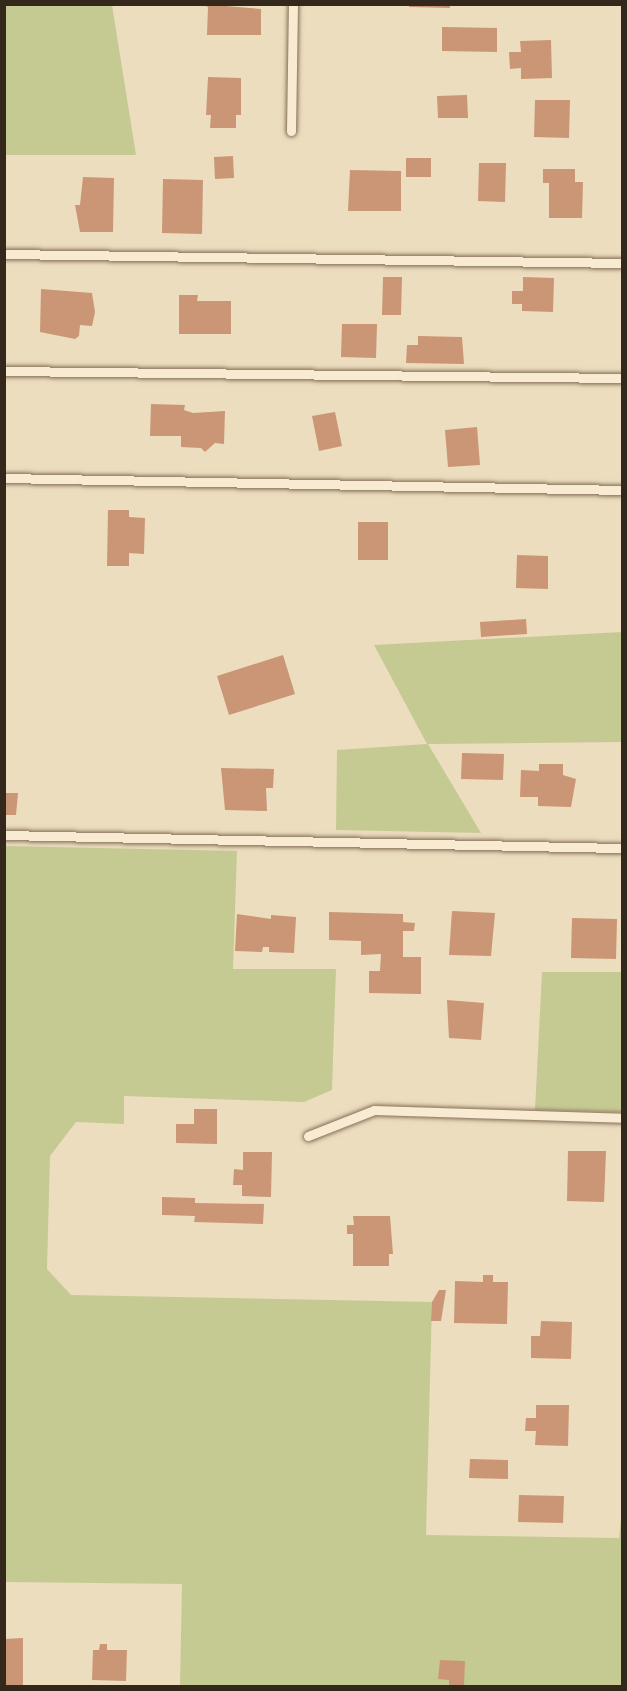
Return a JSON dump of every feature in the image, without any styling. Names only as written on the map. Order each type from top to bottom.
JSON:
[{"type":"lane","points":[[291,130],[293,4]]},
{"type":"lane","points":[[4,254],[622,263]]},
{"type":"lane","points":[[4,371],[622,378]]},
{"type":"lane","points":[[4,478],[622,490]]},
{"type":"lane","points":[[4,835],[622,848]]},
{"type":"lane","points":[[308,1136],[374,1110],[622,1118]]},
{"type":"green space","points":[[4,5],[112,5],[136,155],[5,155]]},
{"type":"green space","points":[[622,632],[622,742],[428,744],[481,833],[336,830],[337,750],[427,744],[374,645]]},
{"type":"green space","points":[[5,846],[237,851],[233,969],[336,969],[332,1090],[304,1102],[124,1096],[124,1124],[76,1122],[50,1156],[47,1269],[71,1295],[432,1302],[426,1535],[619,1538],[622,1510],[622,1686],[180,1686],[182,1584],[5,1582]]},
{"type":"green space","points":[[542,972],[622,972],[622,1112],[535,1110]]},
{"type":"building","points":[[202,4],[261,9],[261,35],[207,35],[208,7]]},
{"type":"building","points":[[409,5],[450,5],[450,8],[409,7]]},
{"type":"building","points":[[442,27],[497,28],[497,52],[442,51]]},
{"type":"building","points":[[551,40],[552,78],[521,79],[521,68],[510,69],[509,52],[521,52],[520,41]]},
{"type":"building","points":[[208,77],[241,78],[241,115],[236,115],[236,128],[210,128],[211,115],[206,115]]},
{"type":"building","points":[[467,95],[468,118],[438,118],[437,96]]},
{"type":"building","points":[[535,100],[570,100],[569,138],[534,137]]},
{"type":"building","points":[[233,156],[234,178],[215,179],[214,157]]},
{"type":"building","points":[[406,158],[431,158],[431,177],[406,177]]},
{"type":"building","points":[[479,163],[506,163],[505,202],[478,201]]},
{"type":"building","points":[[543,169],[575,169],[575,182],[583,182],[582,218],[549,218],[549,183],[543,183]]},
{"type":"building","points":[[350,170],[401,171],[401,211],[348,211]]},
{"type":"building","points":[[83,177],[114,178],[113,232],[80,232],[75,205],[80,205]]},
{"type":"building","points":[[163,179],[203,180],[202,234],[162,233]]},
{"type":"building","points":[[383,277],[402,277],[401,315],[382,315]]},
{"type":"building","points":[[523,277],[554,278],[553,312],[522,311],[522,304],[512,304],[512,291],[523,291]]},
{"type":"building","points":[[41,289],[92,293],[95,312],[92,326],[80,325],[79,336],[75,339],[40,332]]},
{"type":"building","points":[[179,295],[198,295],[197,301],[231,301],[231,334],[179,334]]},
{"type":"building","points":[[342,324],[377,324],[376,358],[341,357]]},
{"type":"building","points":[[418,336],[462,337],[464,364],[406,363],[407,345],[418,345]]},
{"type":"building","points":[[151,404],[185,405],[184,410],[193,413],[225,411],[224,444],[215,443],[205,452],[201,448],[181,447],[181,436],[150,436]]},
{"type":"building","points":[[335,412],[342,446],[319,451],[312,416]]},
{"type":"building","points":[[477,427],[480,465],[448,467],[445,430]]},
{"type":"building","points":[[108,510],[129,510],[129,517],[145,518],[144,554],[129,553],[129,566],[107,566]]},
{"type":"building","points":[[358,522],[388,522],[388,560],[358,560]]},
{"type":"building","points":[[517,555],[548,556],[548,589],[516,588]]},
{"type":"building","points":[[526,619],[527,634],[481,637],[480,622]]},
{"type":"building","points":[[283,655],[295,694],[229,715],[217,676]]},
{"type":"building","points":[[462,753],[504,754],[503,780],[461,779]]},
{"type":"building","points":[[539,764],[563,764],[563,775],[576,779],[571,807],[538,806],[538,797],[520,797],[521,770],[539,771]]},
{"type":"building","points":[[221,768],[274,769],[273,788],[266,788],[267,811],[225,810]]},
{"type":"building","points":[[5,793],[18,793],[16,815],[5,815]]},
{"type":"building","points":[[452,911],[495,913],[491,956],[449,955]]},
{"type":"building","points":[[329,912],[403,914],[403,922],[415,923],[414,931],[403,931],[403,957],[421,957],[421,994],[369,993],[369,971],[380,971],[381,954],[361,955],[361,941],[329,940]]},
{"type":"building","points":[[237,914],[271,919],[271,915],[296,917],[294,953],[269,952],[269,947],[263,947],[262,952],[235,951]]},
{"type":"building","points":[[572,918],[617,919],[616,959],[571,958]]},
{"type":"building","points":[[447,1000],[484,1003],[481,1040],[449,1038]]},
{"type":"building","points":[[194,1109],[217,1109],[217,1144],[176,1143],[176,1124],[194,1124]]},
{"type":"building","points":[[568,1151],[606,1151],[604,1202],[567,1201]]},
{"type":"building","points":[[243,1152],[272,1152],[271,1197],[242,1196],[242,1185],[233,1185],[234,1169],[243,1170]]},
{"type":"building","points":[[162,1197],[195,1198],[195,1203],[264,1204],[263,1224],[194,1222],[195,1216],[162,1215]]},
{"type":"building","points":[[353,1216],[390,1216],[393,1254],[389,1254],[389,1266],[353,1266],[353,1234],[347,1234],[347,1225],[354,1225]]},
{"type":"building","points":[[483,1275],[493,1275],[493,1282],[508,1282],[507,1324],[454,1323],[455,1281],[483,1282]]},
{"type":"building","points":[[439,1290],[446,1290],[441,1321],[431,1321],[432,1302]]},
{"type":"building","points":[[541,1321],[572,1322],[571,1359],[531,1358],[531,1336],[540,1336]]},
{"type":"building","points":[[536,1405],[569,1405],[568,1446],[535,1445],[536,1431],[525,1431],[526,1418],[536,1418]]},
{"type":"building","points":[[470,1459],[508,1460],[508,1479],[469,1478]]},
{"type":"building","points":[[519,1495],[564,1496],[563,1523],[518,1522]]},
{"type":"building","points":[[23,1638],[23,1686],[4,1686],[4,1639]]},
{"type":"building","points":[[100,1644],[107,1644],[107,1650],[127,1650],[126,1681],[92,1680],[93,1650],[99,1650]]},
{"type":"building","points":[[440,1660],[465,1661],[464,1686],[449,1686],[449,1680],[438,1679]]}]
